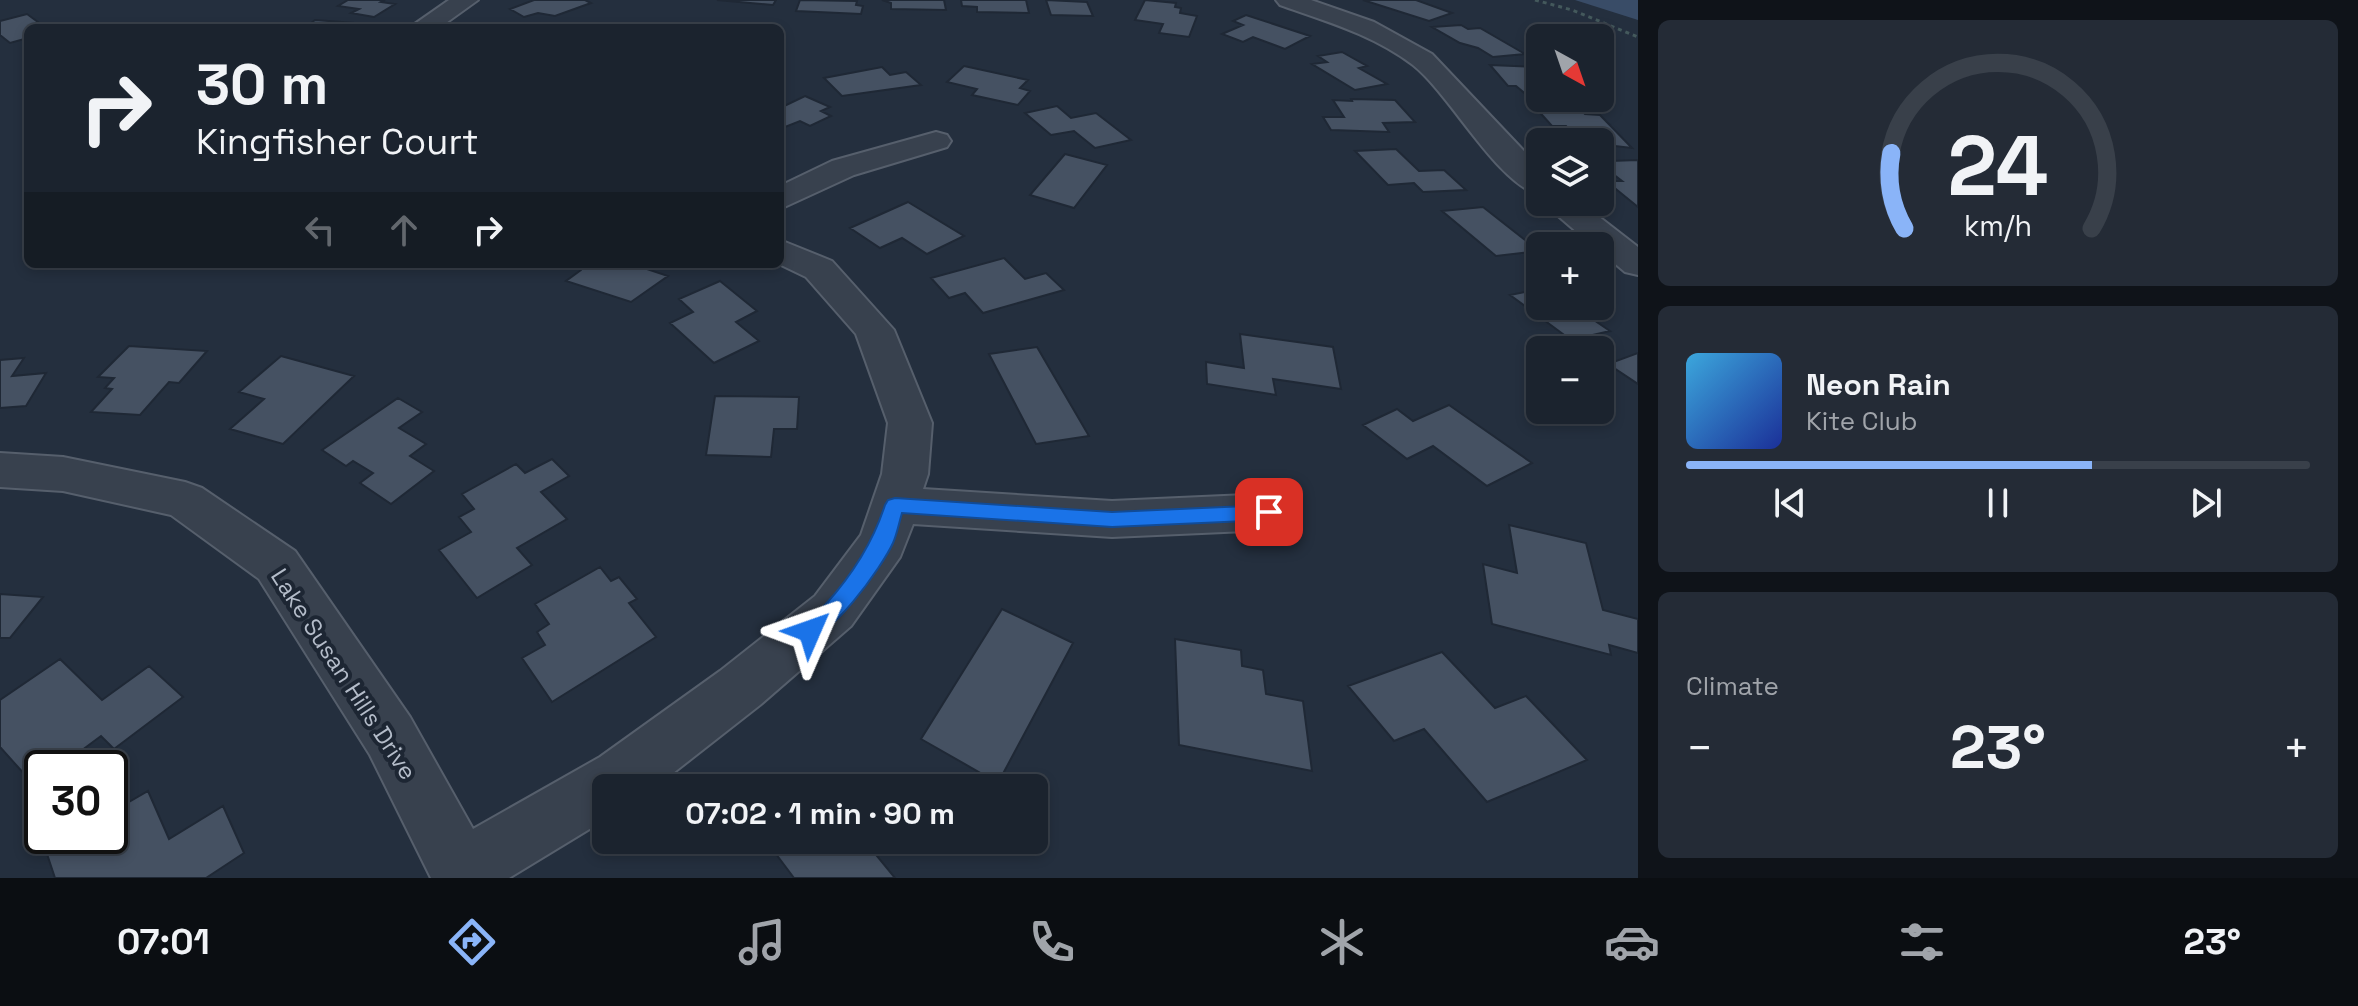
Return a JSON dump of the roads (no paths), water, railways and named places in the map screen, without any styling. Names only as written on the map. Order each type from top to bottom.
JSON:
[{"type":"street","points":[[428,24],[466,0]]},
{"type":"street","points":[[1288,0],[1365,27],[1423,60],[1526,172]]},
{"type":"street","points":[[784,197],[843,168],[936,141]]},
{"type":"street","points":[[1577,216],[1638,264]]},
{"type":"street","points":[[463,875],[621,777],[740,688],[833,611],[883,543],[905,474],[910,423],[874,330],[819,269],[784,253]]},
{"type":"street","name":"Lake Susan Hills Drive","points":[[0,470],[63,474],[185,500],[277,565],[390,736],[463,875]]},
{"type":"street","points":[[895,505],[1112,519],[1269,512]]},
{"type":"water","points":[[1575,0],[1638,0],[1638,20]]}]
